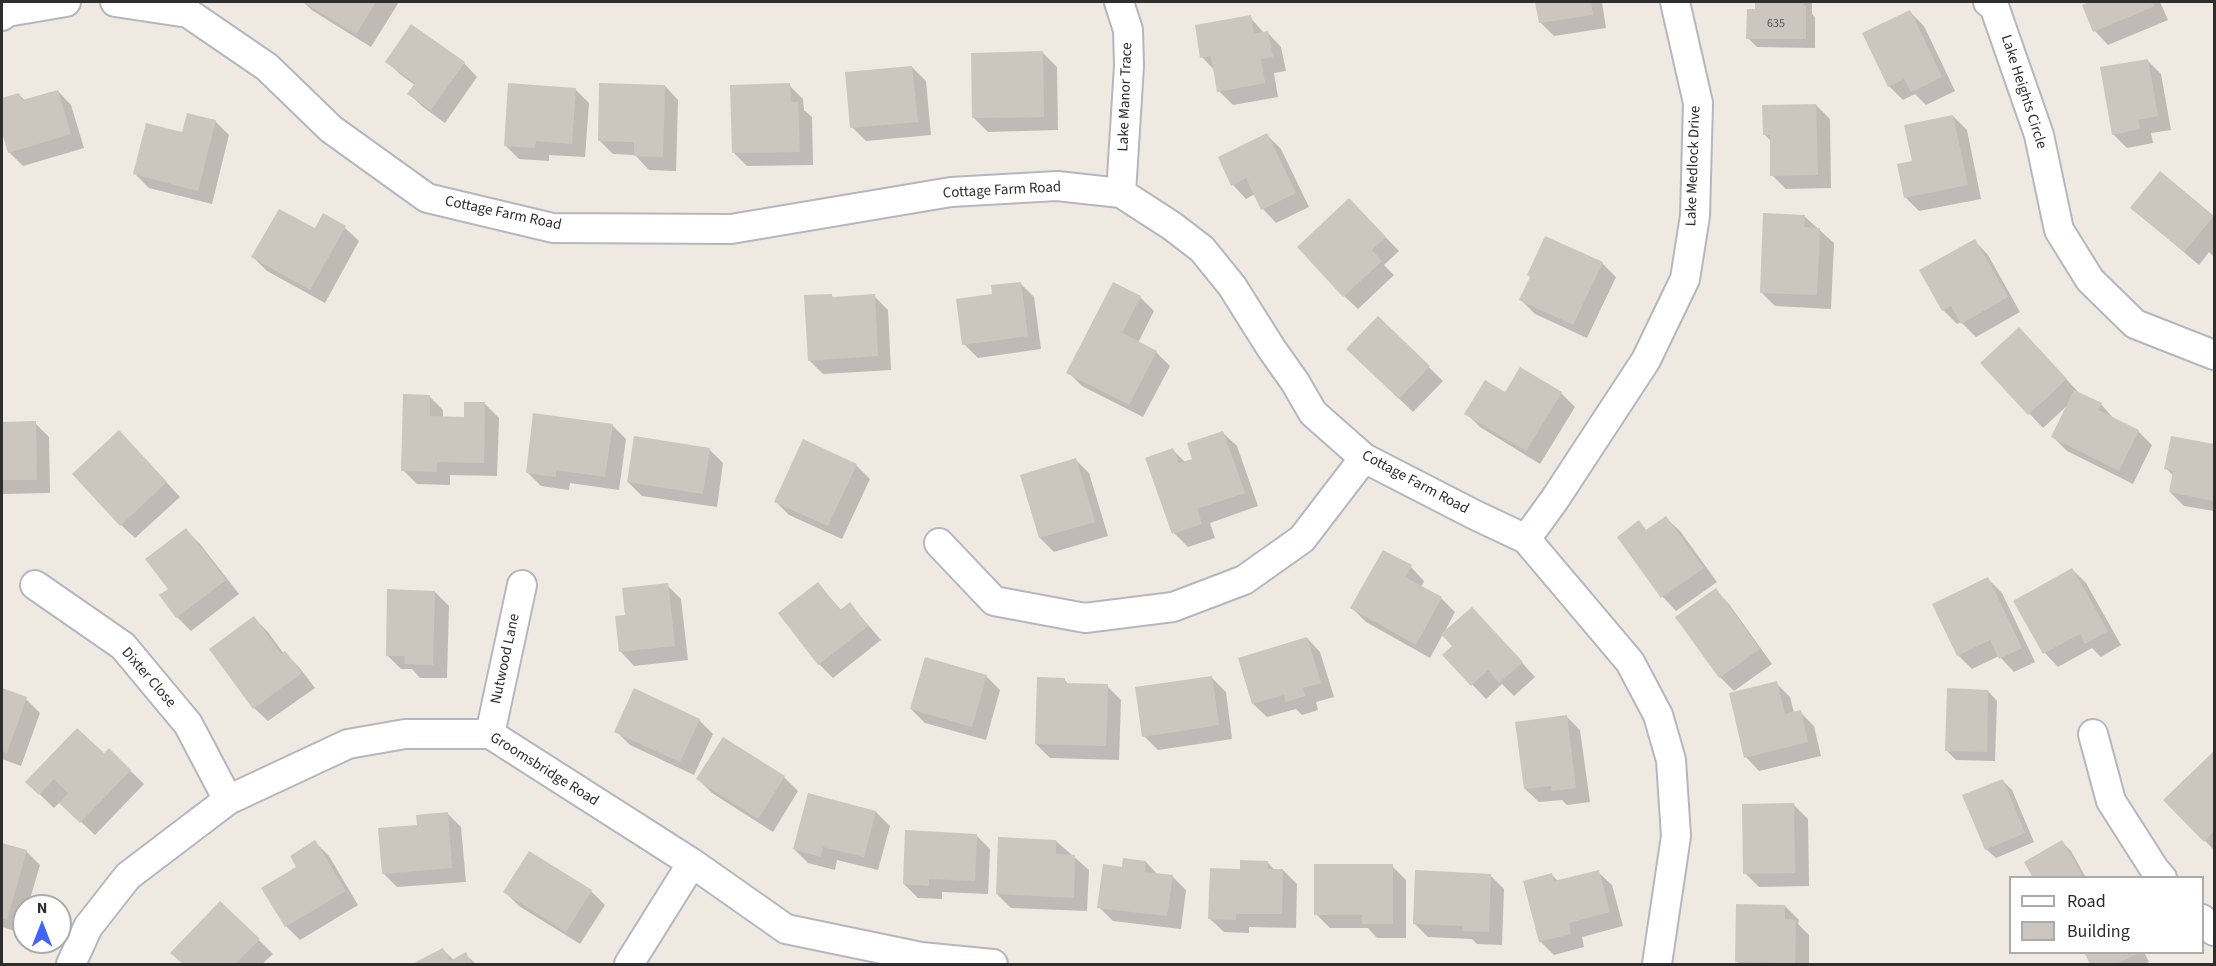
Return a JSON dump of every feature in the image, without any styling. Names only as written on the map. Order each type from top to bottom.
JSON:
[{"type":"street","points":[[2,16],[7,12],[66,2]]},
{"type":"street","name":"Cottage Farm Road","points":[[115,2],[188,13],[267,67],[331,129],[427,198],[553,228],[731,229],[951,192],[1057,186],[1121,193],[1172,226],[1202,249],[1232,286],[1270,348],[1295,381],[1313,413],[1364,458],[1526,539],[1630,662],[1658,716],[1671,760],[1676,836],[1657,964]]},
{"type":"street","name":"Lake Manor Trace","points":[[1119,2],[1128,30],[1129,66],[1121,193]]},
{"type":"street","name":"Lake Medlock Drive","points":[[1526,539],[1555,499],[1646,360],[1685,279],[1695,216],[1698,103],[1675,2]]},
{"type":"street","name":"Lake Heights Circle","points":[[1988,2],[1994,6],[2039,135],[2059,230],[2090,280],[2135,324],[2214,355]]},
{"type":"street","points":[[939,543],[994,601],[1085,618],[1173,608],[1245,580],[1302,539],[1364,458]]},
{"type":"street","name":"Dixter Close","points":[[35,585],[123,646],[188,724],[228,800]]},
{"type":"street","name":"Nutwood Lane","points":[[490,734],[522,585]]},
{"type":"street","name":"Groomsbridge Road","points":[[71,964],[88,927],[128,876],[228,800],[348,744],[405,734],[490,734],[692,863],[786,929],[921,957],[993,964]]},
{"type":"street","points":[[2093,734],[2111,801],[2160,876]]},
{"type":"street","points":[[629,964],[692,863]]},
{"type":"building","points":[[303,2],[376,2],[356,34]]},
{"type":"building","points":[[1535,2],[1591,2],[1593,15],[1539,23]]},
{"type":"building","points":[[1755,2],[1804,2],[1806,39],[1746,39],[1747,9],[1755,9]]},
{"type":"building","points":[[2089,2],[2153,2],[2155,6],[2093,32],[2082,5]]},
{"type":"building","points":[[1910,10],[1942,77],[1911,92],[1904,79],[1888,87],[1862,33]]},
{"type":"building","points":[[1251,15],[1254,34],[1268,31],[1273,57],[1261,59],[1265,83],[1217,92],[1211,56],[1200,58],[1195,25]]},
{"type":"building","points":[[411,24],[465,62],[431,110],[407,94],[415,83],[385,62]]},
{"type":"building","points":[[1043,51],[1044,117],[972,118],[971,53]]},
{"type":"building","points":[[2148,59],[2158,116],[2138,120],[2140,129],[2112,135],[2100,67]]},
{"type":"building","points":[[912,66],[918,122],[850,128],[845,72]]},
{"type":"building","points":[[508,83],[576,88],[572,144],[536,141],[535,148],[504,146]]},
{"type":"building","points":[[599,83],[665,85],[663,157],[634,156],[634,142],[598,141]]},
{"type":"building","points":[[790,83],[791,102],[798,102],[800,152],[732,153],[730,85]]},
{"type":"building","points":[[58,90],[71,134],[8,153],[2,132],[2,98],[19,93],[22,100]]},
{"type":"building","points":[[1816,104],[1818,175],[1770,176],[1770,135],[1763,135],[1762,105]]},
{"type":"building","points":[[187,113],[216,120],[198,191],[133,174],[146,123],[182,132]]},
{"type":"building","points":[[1953,115],[1968,185],[1904,198],[1897,164],[1912,161],[1904,125]]},
{"type":"building","points":[[1267,133],[1296,193],[1261,210],[1246,178],[1231,186],[1218,157]]},
{"type":"building","points":[[2160,171],[2214,216],[2184,252],[2130,208]]},
{"type":"building","points":[[1349,198],[1386,237],[1372,250],[1382,261],[1343,297],[1297,247]]},
{"type":"building","points":[[279,209],[315,228],[323,213],[346,226],[310,290],[251,257]]},
{"type":"building","points":[[1763,213],[1805,215],[1804,227],[1820,228],[1817,295],[1760,293]]},
{"type":"building","points":[[1545,236],[1603,262],[1573,325],[1519,300],[1530,277],[1527,275]]},
{"type":"building","points":[[1975,239],[2008,297],[1961,324],[1951,306],[1942,311],[1919,270]]},
{"type":"building","points":[[1021,282],[1028,336],[962,345],[956,299],[992,294],[991,285]]},
{"type":"building","points":[[1113,282],[1141,296],[1122,333],[1157,351],[1129,405],[1066,373]]},
{"type":"building","points":[[832,294],[832,297],[875,294],[878,356],[808,361],[804,295]]},
{"type":"building","points":[[1378,316],[1430,366],[1399,399],[1346,349]]},
{"type":"building","points":[[2019,327],[2067,379],[2028,415],[1980,363]]},
{"type":"building","points":[[1520,367],[1562,392],[1526,451],[1464,414],[1485,380],[1505,392]]},
{"type":"building","points":[[2074,390],[2102,403],[2098,410],[2139,430],[2119,471],[2051,437]]},
{"type":"building","points":[[403,394],[430,395],[430,416],[464,417],[464,402],[485,402],[484,463],[437,462],[437,472],[401,471]]},
{"type":"building","points":[[533,413],[613,424],[605,477],[556,470],[556,477],[526,473]]},
{"type":"building","points":[[36,421],[37,480],[2,480],[2,422]]},
{"type":"building","points":[[119,430],[167,482],[120,526],[72,474]]},
{"type":"building","points":[[1223,431],[1245,493],[1197,509],[1202,524],[1172,534],[1145,458],[1173,448],[1179,463],[1192,459],[1187,443]]},
{"type":"building","points":[[634,436],[710,448],[703,494],[627,482]]},
{"type":"building","points":[[2171,436],[2214,444],[2214,501],[2169,492],[2173,471],[2164,469]]},
{"type":"building","points":[[803,439],[857,464],[828,526],[774,502]]},
{"type":"building","points":[[1076,458],[1095,522],[1039,538],[1020,475]]},
{"type":"building","points":[[1666,516],[1704,568],[1661,598],[1617,537],[1639,520],[1646,530]]},
{"type":"building","points":[[186,528],[226,580],[176,618],[159,595],[168,589],[145,559]]},
{"type":"building","points":[[1383,550],[1412,565],[1405,577],[1442,597],[1416,645],[1350,608]]},
{"type":"building","points":[[2072,568],[2108,631],[2085,644],[2080,634],[2043,654],[2013,601]]},
{"type":"building","points":[[1988,577],[2022,648],[1999,659],[1990,640],[1957,656],[1932,604]]},
{"type":"building","points":[[818,582],[840,610],[850,602],[868,626],[818,665],[778,613]]},
{"type":"building","points":[[668,583],[675,646],[619,652],[615,616],[625,615],[622,588]]},
{"type":"building","points":[[1716,588],[1760,649],[1719,678],[1675,617]]},
{"type":"building","points":[[387,589],[435,591],[433,665],[405,664],[405,656],[386,656]]},
{"type":"building","points":[[1472,607],[1523,662],[1499,683],[1488,670],[1471,686],[1442,655],[1452,646],[1441,634]]},
{"type":"building","points":[[254,616],[281,654],[285,651],[302,673],[253,709],[209,649]]},
{"type":"building","points":[[1307,637],[1321,683],[1303,688],[1305,696],[1286,702],[1284,695],[1252,704],[1238,658]]},
{"type":"building","points":[[925,657],[987,675],[972,727],[910,709]]},
{"type":"building","points":[[1212,676],[1219,725],[1142,737],[1135,687]]},
{"type":"building","points":[[1037,677],[1065,678],[1065,683],[1108,684],[1106,746],[1035,744]]},
{"type":"building","points":[[1777,681],[1785,714],[1801,710],[1808,742],[1744,758],[1729,693]]},
{"type":"building","points":[[2,688],[27,697],[7,753],[2,751]]},
{"type":"building","points":[[634,688],[700,719],[680,762],[614,732]]},
{"type":"building","points":[[1947,688],[1988,690],[1987,752],[1945,751]]},
{"type":"building","points":[[1567,715],[1576,788],[1552,791],[1551,786],[1524,789],[1515,722]]},
{"type":"building","points":[[77,728],[104,753],[109,748],[131,770],[80,823],[59,803],[68,793],[54,779],[39,795],[25,782]]},
{"type":"building","points":[[723,737],[785,776],[758,819],[696,779]]},
{"type":"building","points":[[2214,751],[2214,831],[2204,842],[2163,800]]},
{"type":"building","points":[[2003,779],[2025,833],[1985,850],[1962,795]]},
{"type":"building","points":[[808,793],[876,811],[864,857],[823,847],[821,857],[793,849]]},
{"type":"building","points":[[1794,803],[1795,873],[1743,874],[1742,804]]},
{"type":"building","points":[[448,812],[452,868],[382,874],[378,828],[417,825],[416,815]]},
{"type":"building","points":[[905,830],[977,834],[975,881],[929,879],[929,886],[903,884]]},
{"type":"building","points":[[998,837],[1056,840],[1056,854],[1075,855],[1074,898],[996,894]]},
{"type":"building","points":[[315,840],[346,891],[285,927],[261,888],[296,867],[290,856]]},
{"type":"building","points":[[2062,840],[2083,876],[2032,876],[2024,862]]},
{"type":"building","points":[[2,843],[27,850],[14,894],[12,894],[7,920],[2,918]]},
{"type":"building","points":[[529,851],[592,890],[566,932],[503,892]]},
{"type":"building","points":[[1123,858],[1146,861],[1145,872],[1173,875],[1167,916],[1097,908],[1103,864],[1122,867]]},
{"type":"building","points":[[1240,860],[1268,861],[1268,869],[1283,869],[1282,914],[1236,914],[1236,920],[1208,919],[1210,868],[1240,869]]},
{"type":"building","points":[[1314,864],[1393,864],[1393,924],[1362,924],[1362,915],[1314,915]]},
{"type":"building","points":[[1415,870],[1491,874],[1489,932],[1462,931],[1462,926],[1413,924]]},
{"type":"building","points":[[1599,870],[1610,912],[1569,923],[1571,934],[1539,942],[1523,881],[1552,873],[1554,881]]},
{"type":"building","points":[[220,901],[260,939],[235,964],[183,964],[170,953]]},
{"type":"building","points":[[1736,904],[1785,905],[1785,919],[1796,920],[1795,963],[1735,962]]},
{"type":"building","points":[[443,948],[450,961],[466,952],[472,964],[412,964]]},
{"type":"building","points":[[2085,954],[2137,954],[2116,964],[2090,964]]}]
